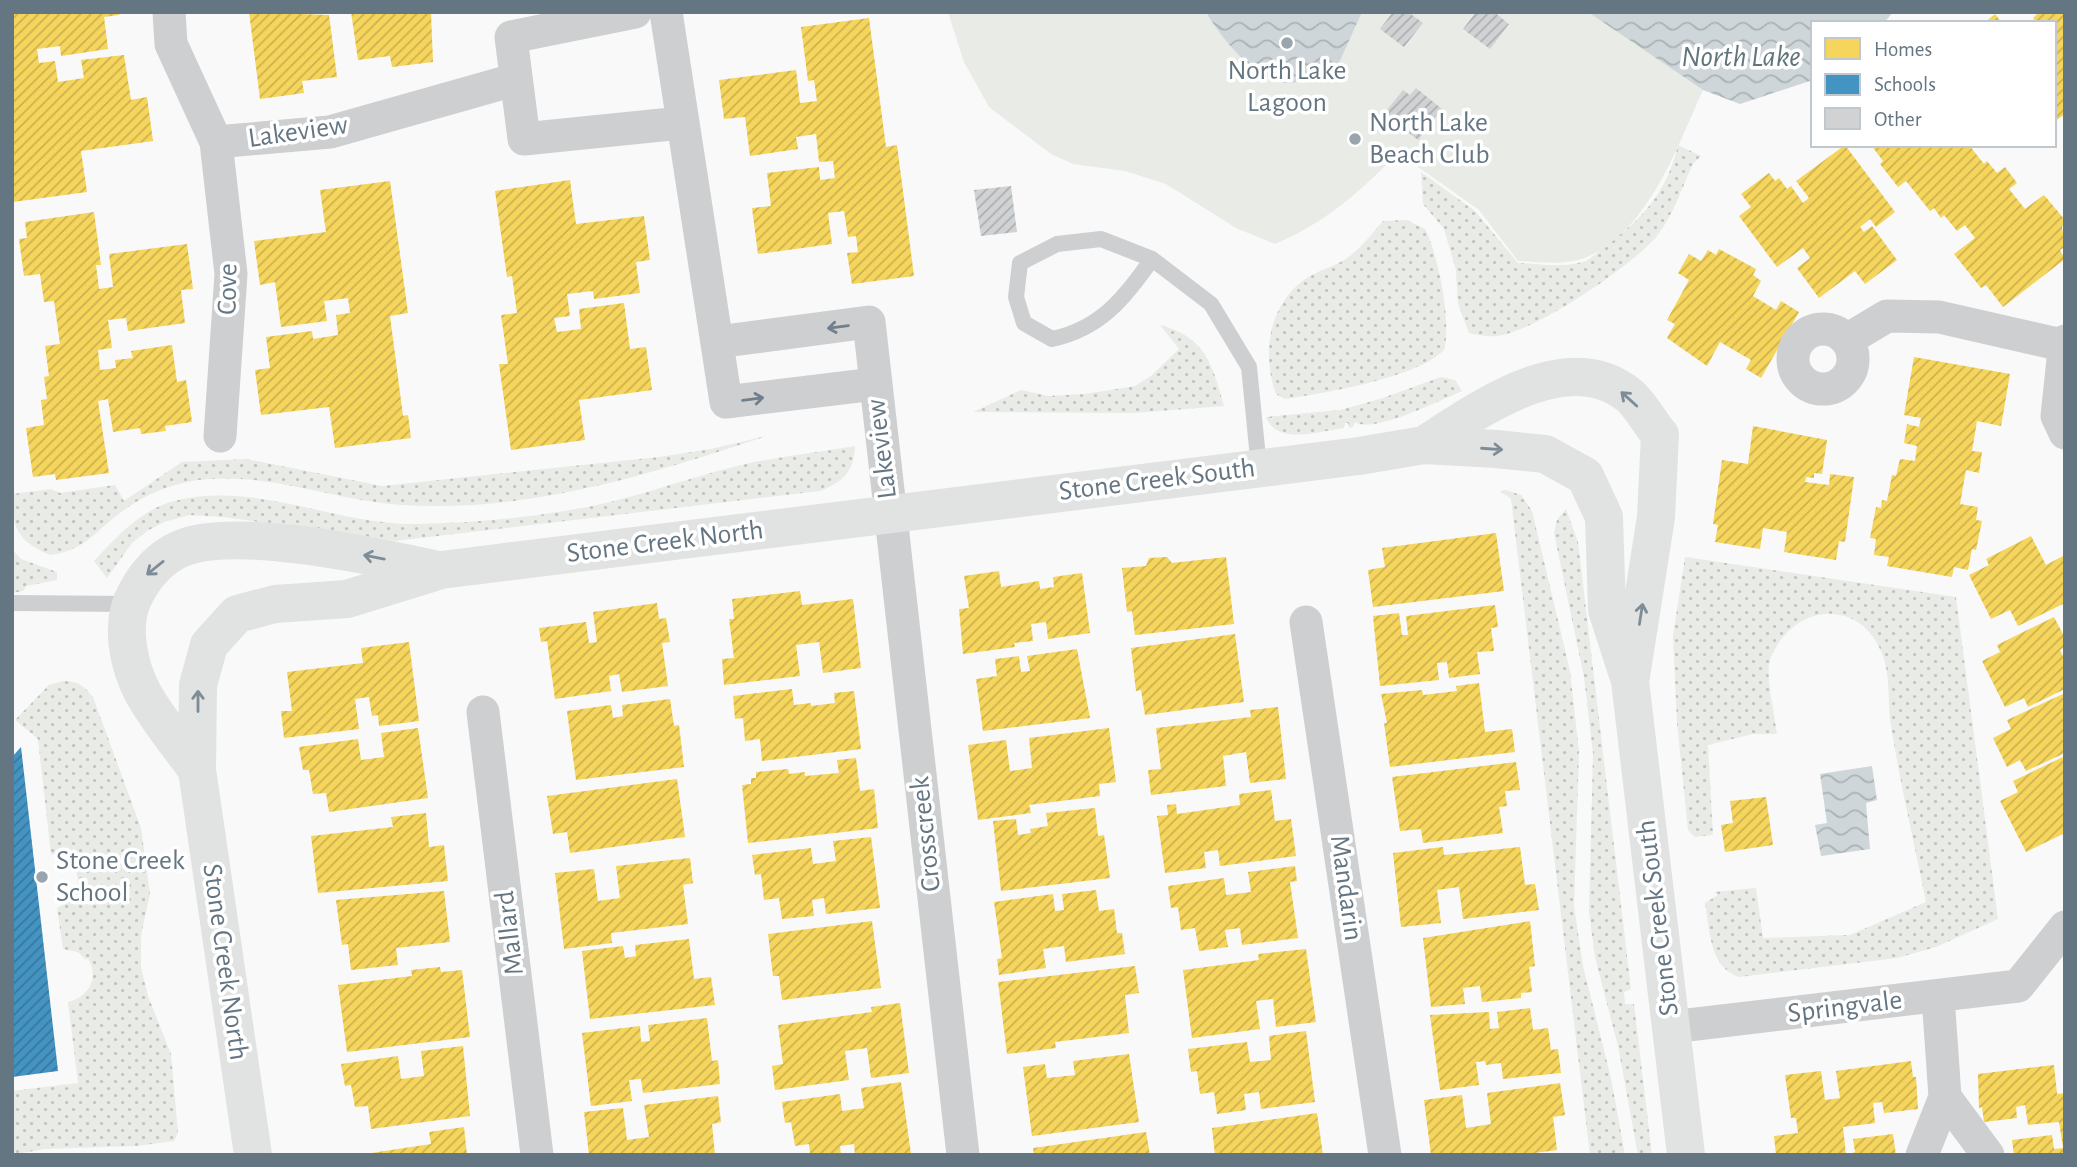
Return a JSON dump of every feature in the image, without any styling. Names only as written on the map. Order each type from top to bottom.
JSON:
[{"type":"street","name":"Lakeview","points":[[169,12],[170,44],[216,142],[330,132],[514,80]]},
{"type":"street","points":[[635,12],[511,37],[514,80],[524,139],[681,124]]},
{"type":"street","name":"Lakeview","points":[[666,12],[681,124],[726,402],[875,384]]},
{"type":"street","name":"Cove","points":[[216,142],[232,274],[220,436]]},
{"type":"street","points":[[1847,340],[1887,316],[1938,317],[2064,343],[2057,416],[2065,433]]},
{"type":"street","name":"Lakeview","points":[[717,342],[869,322],[890,513]]},
{"type":"street","name":"Stone Creek South","points":[[1424,444],[1499,398],[1555,378],[1593,376],[1630,396],[1660,435],[1656,517],[1630,681]]},
{"type":"street","name":"Stone Creek South","points":[[890,513],[1359,456],[1424,444],[1545,454],[1586,476],[1604,517],[1607,610],[1630,681],[1686,1155]]},
{"type":"street","name":"Stone Creek North","points":[[253,1155],[197,769],[198,685],[209,645],[237,614],[275,604],[347,599],[441,570],[890,513]]},
{"type":"street","name":"Crosscreek","points":[[890,513],[963,1155]]},
{"type":"street","name":"Stone Creek North","points":[[197,769],[144,694],[128,652],[129,604],[147,572],[181,548],[228,541],[326,548],[441,570]]},
{"type":"street","name":"Mandarin","points":[[1306,622],[1385,1155]]},
{"type":"street","name":"Mallard","points":[[483,712],[537,1155]]},
{"type":"street","name":"Springvale","points":[[1671,1027],[2018,986],[2065,927]]},
{"type":"street","points":[[1922,1155],[1945,1097],[1938,996]]},
{"type":"street","points":[[1945,1097],[1988,1155]]},
{"type":"lane","points":[[1152,259],[1114,309],[1074,334],[1052,339],[1024,323],[1016,297],[1020,262],[1057,244],[1101,239],[1152,259],[1210,304],[1249,367],[1259,468]]},
{"type":"lane","points":[[12,603],[129,604]]},
{"type":"shaded area","name":"North Lake Beach Club","points":[[948,12],[1588,12],[1703,90],[1671,161],[1644,207],[1628,228],[1609,244],[1579,260],[1544,263],[1518,261],[1479,210],[1398,153],[1341,205],[1310,227],[1275,244],[1236,228],[1166,184],[1125,171],[1073,164],[1051,154],[989,107],[964,62]]},
{"type":"shaded area","points":[[1678,145],[1701,156],[1693,164],[1663,228],[1645,248],[1606,280],[1534,323],[1496,336],[1469,333],[1458,304],[1456,270],[1444,229],[1423,204],[1421,172],[1475,211],[1518,263],[1567,265],[1590,259],[1634,223],[1661,188],[1674,161]]},
{"type":"shaded area","points":[[1407,220],[1425,229],[1435,254],[1445,307],[1444,350],[1413,369],[1369,383],[1285,399],[1276,394],[1271,378],[1269,346],[1277,315],[1284,301],[1294,288],[1307,278],[1350,256],[1383,221]]},
{"type":"shaded area","points":[[1160,325],[1175,330],[1197,345],[1210,365],[1224,406],[1133,413],[973,412],[1021,390],[1048,396],[1085,394],[1135,386],[1151,376],[1179,349]]},
{"type":"shaded area","points":[[1441,377],[1455,380],[1462,391],[1391,420],[1364,424],[1355,422],[1353,427],[1349,428],[1348,423],[1345,423],[1344,428],[1289,434],[1272,426],[1266,417],[1340,410]]},
{"type":"shaded area","points":[[770,435],[680,464],[589,488],[496,503],[402,505],[354,499],[257,480],[195,481],[148,495],[116,516],[79,546],[50,555],[23,538],[13,516],[12,494],[51,489],[60,493],[115,485],[124,501],[182,462],[246,459],[382,486],[659,457],[711,449]]},
{"type":"shaded area","points":[[855,446],[852,463],[846,475],[820,491],[395,541],[223,517],[190,515],[164,522],[147,531],[132,543],[107,578],[94,561],[140,517],[151,510],[174,501],[204,496],[265,499],[386,522],[472,522],[588,507],[750,463]]},
{"type":"shaded area","points":[[1506,490],[1521,495],[1532,511],[1570,671],[1579,752],[1574,906],[1583,966],[1611,1078],[1625,1155],[1590,1155],[1511,499],[1500,491]]},
{"type":"shaded area","points":[[1566,509],[1578,542],[1631,989],[1624,992],[1625,1004],[1634,1004],[1652,1155],[1638,1155],[1618,1046],[1595,957],[1589,912],[1593,753],[1584,677],[1554,533],[1557,520]]},
{"type":"shaded area","points":[[12,549],[21,559],[57,572],[57,580],[26,586],[23,591],[12,593]]},
{"type":"shaded area","points":[[1685,557],[1956,597],[1998,919],[1936,947],[1897,958],[1739,977],[1722,965],[1716,956],[1710,936],[1705,903],[1718,895],[1714,892],[1756,888],[1763,938],[1850,935],[1926,902],[1902,788],[1883,656],[1873,636],[1859,623],[1843,615],[1826,614],[1809,618],[1793,627],[1780,641],[1769,667],[1769,685],[1777,734],[1753,734],[1708,745],[1713,835],[1695,837],[1688,830],[1677,723],[1673,636]]},
{"type":"shaded area","points":[[63,681],[81,685],[93,697],[141,828],[150,894],[141,935],[141,968],[148,996],[171,1054],[178,1133],[174,1141],[137,1146],[44,1149],[12,1155],[12,1091],[78,1083],[68,1002],[87,991],[93,972],[88,958],[86,960],[78,952],[63,949],[57,908],[75,892],[77,873],[69,859],[51,854],[38,739],[15,720],[49,685]]},
{"type":"water","name":"North Lake Lagoon","points":[[1206,12],[1362,12],[1338,65],[1297,82],[1284,83],[1270,79],[1244,60]]},
{"type":"water","name":"North Lake","points":[[1588,12],[1893,12],[1886,21],[1811,21],[1811,81],[1740,104],[1703,90]]},
{"type":"water","points":[[1872,766],[1877,800],[1866,803],[1870,849],[1821,856],[1815,825],[1827,823],[1820,774]]},
{"type":"building: Homes","points":[[12,12],[119,12],[119,15],[104,17],[108,49],[61,56],[60,46],[37,49],[39,63],[55,61],[58,82],[84,78],[81,60],[124,55],[131,100],[147,97],[153,141],[81,151],[87,192],[13,202]]},
{"type":"building: Homes","points":[[249,12],[329,15],[337,77],[302,81],[304,93],[260,99]]},
{"type":"building: Homes","points":[[351,12],[431,12],[433,62],[392,67],[390,56],[358,60]]},
{"type":"building: Homes","points":[[2039,12],[2065,12],[2065,114],[2056,121],[2056,21],[2035,21],[2033,18]]},
{"type":"building: Homes","points":[[1995,14],[2000,21],[1986,21]]},
{"type":"building: Homes","points":[[869,18],[886,147],[897,145],[914,276],[852,284],[847,253],[858,252],[856,236],[848,237],[844,211],[828,213],[832,244],[758,254],[752,208],[771,206],[767,173],[819,167],[820,180],[835,178],[833,161],[819,162],[816,134],[796,137],[798,149],[750,156],[745,117],[724,119],[719,80],[796,70],[800,103],[817,101],[814,80],[808,81],[801,27]]},
{"type":"building: Homes","points":[[1842,147],[1846,147],[1895,212],[1876,227],[1870,219],[1860,227],[1864,232],[1872,226],[1897,260],[1865,284],[1855,271],[1819,298],[1797,268],[1810,258],[1803,248],[1777,267],[1739,216],[1751,207],[1741,194],[1769,173],[1775,181],[1779,178],[1787,189],[1791,186],[1803,203],[1809,198],[1796,181]]},
{"type":"building: Homes","points":[[1872,147],[1971,147],[1984,164],[1987,161],[1997,173],[2005,167],[2017,183],[2009,189],[2025,209],[2044,195],[2065,220],[2062,227],[2065,247],[2060,250],[2065,259],[2003,307],[1986,285],[1981,288],[1954,254],[1975,238],[1965,225],[1957,231],[1944,215],[1941,218],[1934,208],[1930,211],[1906,181],[1898,187],[1880,164],[1883,161]]},
{"type":"building: Homes","points":[[570,180],[576,224],[644,216],[650,260],[636,262],[640,293],[594,299],[593,291],[567,294],[570,316],[554,318],[557,332],[581,329],[579,309],[624,303],[630,349],[646,347],[652,390],[579,400],[585,440],[511,450],[499,364],[508,364],[501,315],[517,313],[512,276],[507,277],[495,191]]},
{"type":"building: Homes","points":[[390,181],[408,313],[390,316],[403,416],[408,415],[411,438],[335,448],[329,407],[261,415],[255,370],[270,368],[266,337],[312,331],[313,339],[338,335],[336,315],[350,313],[348,298],[324,301],[327,321],[281,327],[275,282],[260,285],[254,241],[326,232],[320,190]]},
{"type":"building: Homes","points":[[94,212],[101,265],[96,265],[99,289],[113,287],[109,254],[187,244],[193,289],[181,290],[185,323],[128,331],[126,318],[108,320],[112,348],[98,350],[100,370],[116,368],[115,360],[133,358],[131,351],[172,345],[177,382],[186,380],[192,422],[165,426],[166,431],[141,434],[140,428],[113,432],[108,399],[98,401],[109,473],[56,480],[55,474],[33,477],[26,428],[44,425],[41,400],[47,399],[44,377],[49,376],[45,346],[60,344],[54,301],[44,302],[40,274],[24,276],[19,239],[27,238],[25,222]]},
{"type":"building: Homes","points":[[1719,249],[1756,269],[1753,275],[1761,281],[1753,296],[1776,310],[1781,301],[1799,312],[1761,378],[1746,369],[1751,360],[1720,342],[1707,366],[1667,338],[1675,324],[1667,320],[1689,280],[1678,273],[1689,254],[1701,261],[1708,250],[1716,255]]},
{"type":"building: Homes","points":[[1914,357],[2010,374],[2001,426],[1977,421],[1972,451],[1982,452],[1979,473],[1966,470],[1960,504],[1978,507],[1976,520],[1982,521],[1976,550],[1972,549],[1968,570],[1954,567],[1952,577],[1887,566],[1889,557],[1874,555],[1876,539],[1870,538],[1876,507],[1881,508],[1882,500],[1887,501],[1892,475],[1896,476],[1900,459],[1915,461],[1917,446],[1904,443],[1907,424],[1919,427],[1921,418],[1904,415]]},
{"type":"building: Homes","points":[[1753,426],[1827,440],[1822,474],[1814,473],[1814,478],[1806,477],[1805,482],[1829,485],[1830,474],[1854,477],[1845,542],[1839,541],[1836,560],[1784,552],[1787,532],[1763,528],[1760,549],[1715,542],[1718,525],[1713,524],[1722,460],[1748,464]]},
{"type":"building: Homes","points":[[1496,533],[1504,591],[1373,607],[1368,570],[1385,567],[1382,548]]},
{"type":"building: Homes","points":[[2031,536],[2046,565],[2065,555],[2065,603],[2018,626],[2010,610],[1991,619],[1969,575],[1989,565],[1986,559]]},
{"type":"building: Homes","points":[[1167,557],[1172,563],[1226,557],[1234,624],[1135,635],[1132,611],[1127,612],[1122,568],[1146,566],[1149,558]]},
{"type":"building: Homes","points":[[999,571],[1001,587],[1039,581],[1040,589],[1054,587],[1053,577],[1082,573],[1090,633],[1048,639],[1046,622],[1031,624],[1033,641],[1014,643],[1015,647],[963,654],[959,609],[969,608],[964,576]]},
{"type":"building: Homes","points":[[800,591],[802,605],[853,599],[861,668],[823,673],[819,642],[796,645],[800,676],[724,685],[722,659],[734,658],[729,619],[734,619],[732,599]]},
{"type":"building: Homes","points":[[657,603],[659,619],[666,618],[670,642],[662,643],[668,686],[622,692],[619,674],[609,676],[611,691],[555,699],[547,641],[541,642],[539,628],[586,622],[589,643],[597,642],[593,612]]},
{"type":"building: Homes","points":[[1495,605],[1498,627],[1491,628],[1494,651],[1477,652],[1480,674],[1449,678],[1447,662],[1437,663],[1439,680],[1380,686],[1373,616],[1399,613],[1402,635],[1408,635],[1406,616]]},
{"type":"building: Homes","points":[[2054,617],[2065,638],[2065,647],[2060,650],[2065,660],[2065,689],[2028,707],[2024,698],[2005,707],[1982,661],[2000,652],[1997,645]]},
{"type":"building: Homes","points":[[1235,634],[1244,702],[1145,715],[1141,690],[1136,691],[1131,648]]},
{"type":"building: Homes","points":[[409,642],[419,721],[379,726],[378,715],[372,716],[369,697],[355,699],[359,729],[284,738],[281,711],[292,711],[287,672],[363,663],[361,648]]},
{"type":"building: Homes","points":[[1077,649],[1090,718],[983,731],[976,679],[997,676],[995,659],[1019,656],[1021,672],[1030,671],[1027,656]]},
{"type":"building: Homes","points":[[1479,683],[1485,732],[1512,729],[1515,752],[1390,767],[1384,723],[1387,723],[1381,694],[1422,690],[1423,695],[1457,691],[1456,686]]},
{"type":"building: Homes","points":[[792,689],[794,705],[811,703],[811,706],[835,703],[834,693],[854,691],[861,749],[762,761],[760,739],[745,741],[743,718],[735,719],[733,696]]},
{"type":"building: Homes","points":[[2065,693],[2065,753],[2026,771],[2020,760],[2007,767],[1993,738],[2011,729],[2007,720]]},
{"type":"building: Homes","points":[[670,699],[674,726],[679,725],[684,767],[576,780],[567,711],[611,705],[613,718],[623,716],[622,705]]},
{"type":"building: Homes","points":[[1278,707],[1286,779],[1250,783],[1246,752],[1223,756],[1226,786],[1151,795],[1148,770],[1161,769],[1156,728],[1251,717],[1250,710]]},
{"type":"building: Homes","points":[[418,728],[428,798],[329,812],[326,793],[313,794],[309,770],[303,770],[299,747],[358,739],[361,760],[384,757],[381,733]]},
{"type":"building: Homes","points":[[1109,728],[1116,782],[1099,784],[1100,796],[1029,805],[1031,813],[978,820],[968,745],[1006,740],[1010,771],[1032,768],[1029,738]]},
{"type":"building: Homes","points":[[2065,756],[2065,833],[2026,852],[2000,801],[2018,792],[2013,781]]},
{"type":"building: Homes","points":[[856,758],[860,791],[874,789],[878,828],[748,843],[742,785],[751,784],[751,778],[756,778],[756,772],[788,769],[789,774],[805,772],[805,776],[839,773],[837,760]]},
{"type":"building: Homes","points":[[1516,762],[1520,790],[1505,791],[1507,806],[1499,807],[1503,833],[1423,843],[1421,829],[1400,831],[1392,777]]},
{"type":"building: Homes","points":[[677,779],[685,837],[570,853],[567,832],[553,834],[547,796]]},
{"type":"building: Homes","points":[[1271,790],[1275,821],[1291,819],[1296,856],[1220,866],[1218,850],[1204,852],[1206,868],[1165,873],[1157,816],[1168,815],[1167,805],[1176,804],[1177,814],[1240,805],[1239,794]]},
{"type":"building: Homes","points":[[1766,797],[1773,845],[1725,852],[1721,825],[1733,823],[1730,801]]},
{"type":"building: Homes","points":[[1095,808],[1098,836],[1104,835],[1110,878],[1001,891],[993,821],[1016,819],[1018,835],[1031,833],[1030,829],[1048,826],[1046,813]]},
{"type":"building: Homes","points":[[426,813],[429,847],[444,845],[448,881],[318,893],[311,836],[393,827],[391,817]]},
{"type":"building: Homes","points":[[871,837],[880,908],[826,914],[824,898],[812,900],[814,916],[782,919],[779,898],[764,900],[761,874],[755,875],[752,855],[811,848],[813,864],[836,861],[833,841]]},
{"type":"building: Homes","points":[[1443,847],[1444,855],[1520,847],[1525,885],[1535,884],[1539,910],[1463,919],[1459,887],[1437,890],[1441,923],[1401,927],[1393,853]]},
{"type":"building: Homes","points":[[690,858],[693,883],[683,885],[688,924],[611,933],[612,943],[564,949],[555,873],[594,869],[598,901],[620,898],[616,866]]},
{"type":"building: Homes","points":[[1295,866],[1297,881],[1290,882],[1298,938],[1242,945],[1240,928],[1225,930],[1228,947],[1199,951],[1195,928],[1181,930],[1178,907],[1171,908],[1168,886],[1224,878],[1226,895],[1251,892],[1248,872]]},
{"type":"building: Homes","points":[[1096,890],[1099,911],[1114,909],[1117,933],[1122,933],[1125,954],[1066,962],[1064,946],[1043,949],[1046,968],[999,975],[997,959],[1002,958],[994,902],[1053,894],[1055,911],[1064,910],[1062,894]]},
{"type":"building: Homes","points":[[444,891],[450,942],[396,948],[398,965],[351,970],[348,944],[342,945],[336,900]]},
{"type":"building: Homes","points":[[872,921],[881,988],[782,1000],[779,976],[773,976],[768,934]]},
{"type":"building: Homes","points":[[1530,921],[1535,966],[1529,967],[1532,992],[1521,993],[1521,998],[1482,1002],[1480,986],[1463,988],[1465,1004],[1431,1007],[1423,938]]},
{"type":"building: Homes","points":[[689,939],[694,979],[711,977],[715,1005],[590,1019],[582,951],[623,946],[625,958],[636,956],[635,945]]},
{"type":"building: Homes","points":[[1306,949],[1316,1022],[1276,1027],[1273,999],[1256,1001],[1260,1029],[1192,1038],[1183,970],[1259,960],[1258,954]]},
{"type":"building: Homes","points":[[1135,966],[1139,993],[1125,995],[1129,1033],[1055,1042],[1056,1048],[1007,1054],[998,982]]},
{"type":"building: Homes","points":[[440,967],[441,972],[462,970],[470,1037],[347,1052],[338,985],[412,976],[411,970]]},
{"type":"building: Homes","points":[[900,1003],[909,1073],[871,1078],[867,1048],[845,1051],[849,1080],[775,1090],[772,1066],[783,1064],[778,1025],[872,1012],[871,1007]]},
{"type":"building: Homes","points":[[1530,1008],[1533,1030],[1548,1028],[1551,1050],[1558,1049],[1561,1073],[1503,1079],[1501,1063],[1486,1065],[1485,1061],[1476,1062],[1479,1085],[1440,1090],[1430,1015],[1489,1012],[1490,1029],[1499,1028],[1497,1012]]},
{"type":"building: Homes","points":[[707,1018],[712,1061],[718,1060],[720,1084],[643,1093],[641,1079],[629,1080],[632,1101],[591,1106],[582,1033],[640,1026],[641,1042],[650,1041],[648,1025]]},
{"type":"building: Homes","points":[[1306,1031],[1315,1102],[1261,1109],[1259,1092],[1244,1094],[1246,1110],[1217,1114],[1214,1092],[1200,1094],[1197,1071],[1191,1072],[1188,1049],[1247,1042],[1250,1062],[1271,1060],[1269,1036]]},
{"type":"building: Homes","points":[[463,1046],[470,1116],[371,1129],[368,1106],[355,1107],[351,1085],[345,1086],[341,1064],[398,1056],[401,1079],[424,1076],[421,1051]]},
{"type":"building: Homes","points":[[1129,1054],[1139,1122],[1032,1136],[1023,1067],[1045,1064],[1047,1078],[1075,1075],[1073,1061]]},
{"type":"building: Homes","points":[[1911,1061],[1913,1077],[1916,1077],[1918,1109],[1884,1113],[1882,1102],[1873,1103],[1875,1123],[1843,1127],[1846,1155],[1776,1155],[1774,1136],[1798,1133],[1796,1118],[1791,1118],[1785,1075],[1821,1071],[1825,1100],[1840,1098],[1836,1071]]},
{"type":"building: Homes","points":[[2054,1065],[2057,1094],[2065,1093],[2065,1155],[2014,1155],[2012,1140],[2052,1135],[2054,1149],[2063,1148],[2059,1122],[2028,1125],[2025,1105],[2016,1107],[2017,1118],[1984,1122],[1982,1107],[1979,1108],[1978,1074]]},
{"type":"building: Homes","points":[[901,1082],[911,1154],[855,1155],[854,1144],[840,1146],[841,1155],[810,1155],[809,1144],[795,1146],[791,1122],[785,1123],[782,1102],[840,1094],[842,1111],[864,1108],[861,1088]]},
{"type":"building: Homes","points":[[1560,1083],[1565,1115],[1553,1117],[1557,1150],[1520,1155],[1431,1155],[1424,1100],[1462,1095],[1466,1128],[1491,1124],[1487,1093]]},
{"type":"building: Homes","points":[[718,1096],[721,1122],[712,1124],[715,1155],[589,1155],[584,1112],[623,1108],[627,1140],[649,1137],[644,1105]]},
{"type":"building: Homes","points":[[1317,1113],[1323,1155],[1215,1155],[1212,1128]]},
{"type":"building: Homes","points":[[464,1127],[467,1155],[358,1155],[431,1144],[429,1132]]},
{"type":"building: Homes","points":[[1146,1132],[1150,1155],[1034,1155],[1033,1148]]},
{"type":"building: Homes","points":[[1893,1134],[1896,1155],[1848,1155],[1855,1152],[1853,1139]]},
{"type":"building: Schools","points":[[21,747],[58,1071],[12,1077],[12,757]]},
{"type":"building: Other","points":[[1393,12],[1408,12],[1423,23],[1404,47],[1380,29]]},
{"type":"building: Other","points":[[1476,12],[1494,12],[1509,24],[1490,49],[1463,29]]},
{"type":"building: Other","points":[[1416,88],[1442,109],[1418,140],[1384,114],[1403,90],[1410,95]]},
{"type":"building: Other","points":[[1011,186],[1017,232],[981,236],[974,190]]},
{"type":"place","name":"North Lake Lagoon","points":[[1287,43]]},
{"type":"place","name":"North Lake Beach Club","points":[[1355,139]]},
{"type":"place","name":"Stone Creek School","points":[[42,877]]}]
